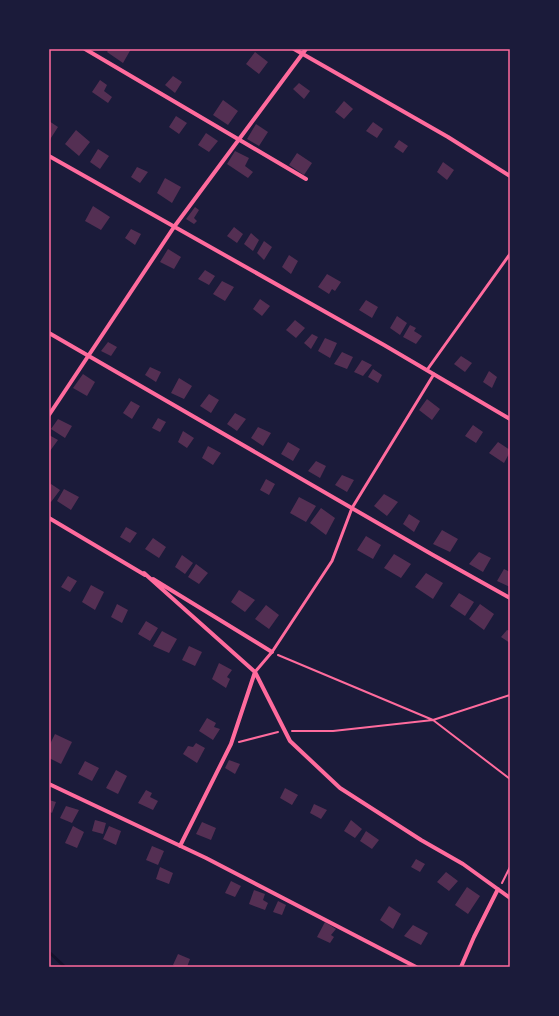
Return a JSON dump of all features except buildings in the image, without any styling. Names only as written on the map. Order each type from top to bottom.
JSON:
[{"type":"street","points":[[85,49],[306,179]]},
{"type":"street","points":[[294,49],[448,137],[510,176]]},
{"type":"street","points":[[49,415],[90,356],[174,227],[306,49]]},
{"type":"street","points":[[49,156],[427,370],[510,419]]},
{"type":"street","points":[[49,333],[510,598]]},
{"type":"street","points":[[49,518],[272,652]]},
{"type":"street","points":[[144,574],[255,672],[290,741],[340,788],[421,840],[463,864],[510,898]]},
{"type":"street","points":[[180,846],[231,744],[255,672]]},
{"type":"street","points":[[49,784],[180,846],[342,927],[416,967]]},
{"type":"street","points":[[461,967],[498,889]]},
{"type":"lane","points":[[427,370],[510,254]]},
{"type":"lane","points":[[255,672],[272,652],[332,561],[352,508],[434,374]]},
{"type":"path","points":[[272,652],[433,720],[510,779]]},
{"type":"path","points":[[231,744],[284,731],[333,731],[433,720],[510,695]]},
{"type":"path","points":[[498,889],[510,866]]},
{"type":"waterway","points":[[49,952],[65,967]]}]
